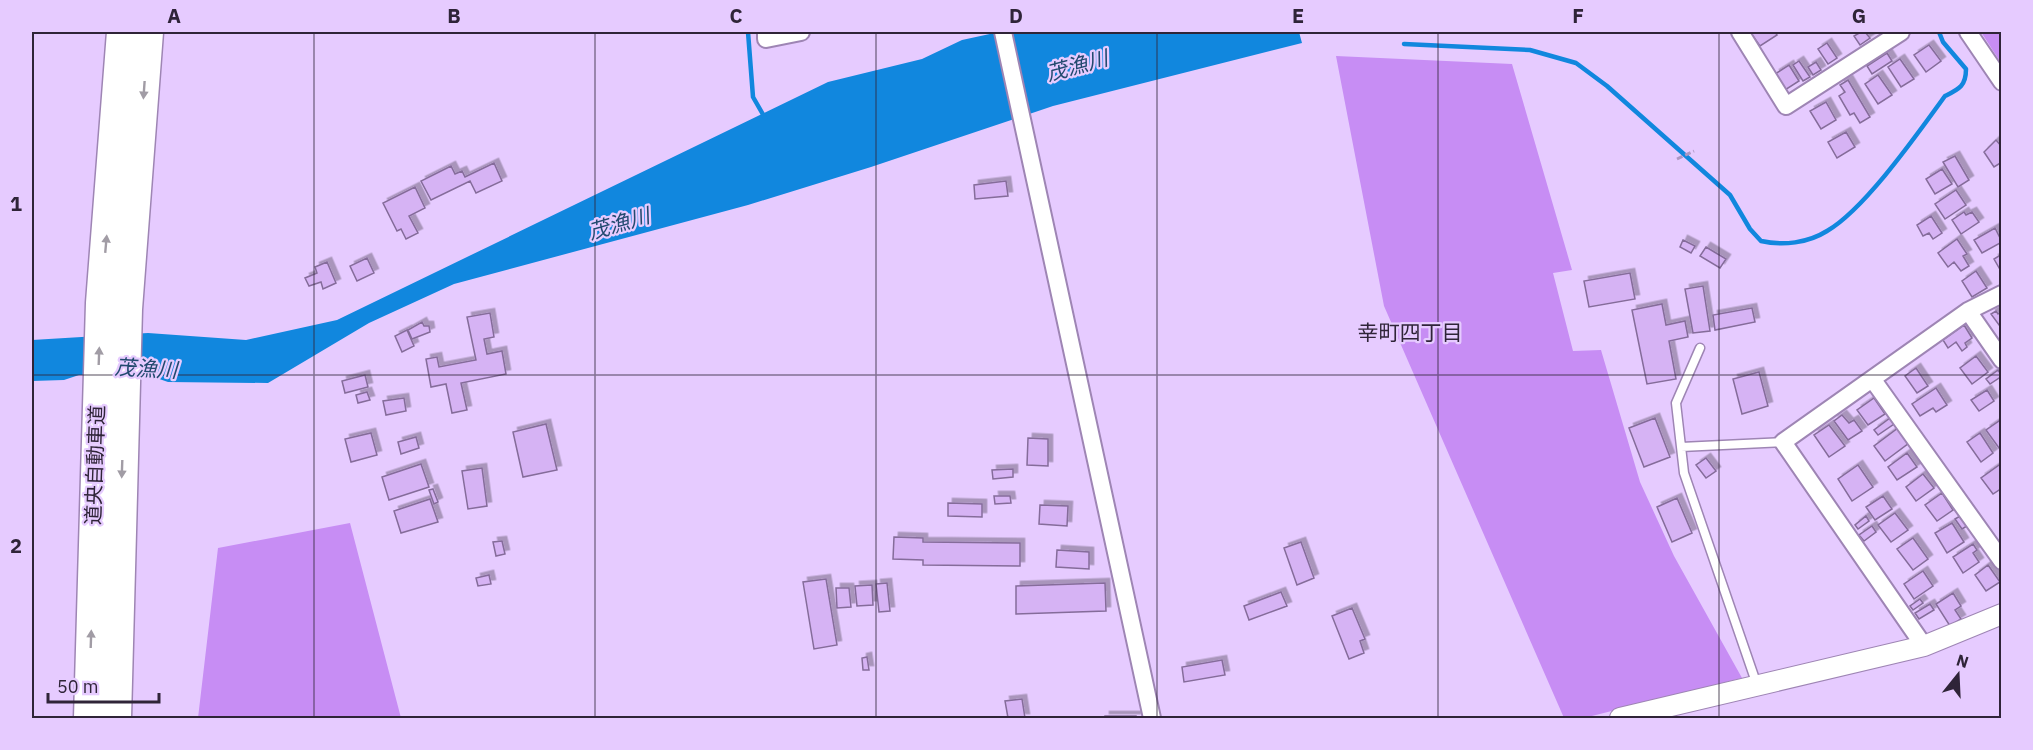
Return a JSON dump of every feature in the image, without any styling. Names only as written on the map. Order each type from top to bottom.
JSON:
[{"type":"highway","name":"道央自動車道","points":[[89,718],[110,409],[122,32]]},
{"type":"highway","name":"道央自動車道","points":[[114,306],[148,32]]},
{"type":"highway","name":"道央自動車道","points":[[110,409],[116,718]]},
{"type":"street","points":[[765,32],[766,39],[801,32]]},
{"type":"street","points":[[1003,32],[1152,718]]},
{"type":"street","points":[[1740,32],[1786,106],[1901,32]]},
{"type":"street","points":[[1968,32],[2001,82]]},
{"type":"street","points":[[1924,646],[1783,442],[1968,311],[2001,294]]},
{"type":"street","points":[[1968,311],[2001,360]]},
{"type":"street","points":[[1873,380],[2001,561]]},
{"type":"street","points":[[1620,718],[1924,646],[2001,615]]},
{"type":"lane","points":[[1700,348],[1676,403],[1684,473],[1758,686]]},
{"type":"lane","points":[[1681,447],[1783,442]]},
{"type":"path","points":[[1677,159],[1694,151]]},
{"type":"shaded area","points":[[1981,32],[2001,32],[2001,63]]},
{"type":"shaded area","points":[[1336,56],[1512,64],[1572,270],[1553,273],[1573,351],[1601,350],[1640,482],[1674,556],[1742,678],[1584,718],[1564,718],[1384,306]]},
{"type":"shaded area","points":[[350,523],[401,718],[198,718],[218,548]]},
{"type":"water","name":"茂漁川","points":[[999,32],[1299,32],[1302,43],[1053,106],[871,167],[748,205],[454,284],[369,323],[268,383],[168,382],[145,374],[79,375],[64,380],[32,381],[32,340],[148,333],[246,340],[337,320],[828,82],[922,59],[962,40]]},
{"type":"building","points":[[1750,32],[1775,32],[1777,35],[1760,46]]},
{"type":"building","points":[[1865,32],[1870,38],[1860,45],[1854,36]]},
{"type":"building","points":[[1827,43],[1837,58],[1828,64],[1818,49]]},
{"type":"building","points":[[1929,45],[1941,61],[1926,72],[1914,55]]},
{"type":"building","points":[[1887,53],[1892,61],[1872,74],[1867,66]]},
{"type":"building","points":[[1900,59],[1914,79],[1901,87],[1888,67]]},
{"type":"building","points":[[1799,61],[1810,77],[1803,81],[1793,65]]},
{"type":"building","points":[[1816,62],[1821,70],[1813,75],[1808,67]]},
{"type":"building","points":[[1789,65],[1799,81],[1785,90],[1775,74]]},
{"type":"building","points":[[1878,75],[1892,95],[1878,104],[1865,84]]},
{"type":"building","points":[[1848,80],[1870,117],[1860,123],[1854,113],[1850,115],[1839,96],[1845,92],[1840,85]]},
{"type":"building","points":[[1826,102],[1836,120],[1821,129],[1810,111]]},
{"type":"building","points":[[1846,132],[1855,147],[1837,158],[1828,142]]},
{"type":"building","points":[[1996,140],[2002,147],[2002,162],[1994,167],[1984,152]]},
{"type":"building","points":[[1955,156],[1969,180],[1958,187],[1943,162]]},
{"type":"building","points":[[494,163],[502,181],[476,193],[470,181],[431,200],[421,181],[451,166],[455,174],[462,171],[465,177]]},
{"type":"building","points":[[1942,169],[1952,184],[1935,194],[1926,179]]},
{"type":"building","points":[[1006,181],[1008,196],[975,199],[974,185]]},
{"type":"building","points":[[415,187],[425,208],[409,216],[418,233],[406,239],[401,229],[397,231],[383,203]]},
{"type":"building","points":[[1956,190],[1966,205],[1945,219],[1935,204]]},
{"type":"building","points":[[1964,212],[1966,215],[1972,212],[1979,222],[1961,234],[1952,220]]},
{"type":"building","points":[[1931,216],[1942,233],[1933,239],[1929,233],[1923,236],[1917,225]]},
{"type":"building","points":[[1995,228],[2002,242],[1982,253],[1974,240]]},
{"type":"building","points":[[1957,239],[1967,254],[1963,256],[1969,266],[1961,271],[1954,262],[1948,267],[1938,253]]},
{"type":"building","points":[[1683,240],[1695,246],[1691,253],[1680,247]]},
{"type":"building","points":[[1706,247],[1726,259],[1720,268],[1700,256]]},
{"type":"building","points":[[2002,254],[2002,273],[1994,259]]},
{"type":"building","points":[[367,258],[374,273],[357,281],[350,266]]},
{"type":"building","points":[[327,262],[336,283],[323,289],[321,282],[309,286],[305,278],[317,273],[315,267]]},
{"type":"building","points":[[1976,271],[1987,288],[1972,297],[1962,281]]},
{"type":"building","points":[[1630,273],[1635,299],[1589,307],[1584,281]]},
{"type":"building","points":[[1703,286],[1710,331],[1693,333],[1685,289]]},
{"type":"building","points":[[1662,304],[1666,325],[1685,321],[1688,337],[1669,341],[1676,379],[1647,384],[1632,310]]},
{"type":"building","points":[[1752,308],[1755,322],[1715,330],[1713,315]]},
{"type":"building","points":[[1996,311],[1998,314],[2002,311],[2002,329],[1991,314]]},
{"type":"building","points":[[490,313],[494,337],[484,339],[487,354],[502,351],[506,374],[461,383],[467,410],[452,413],[446,384],[431,387],[426,359],[437,357],[439,367],[476,360],[467,317]]},
{"type":"building","points":[[422,322],[424,326],[429,326],[430,332],[412,339],[408,330]]},
{"type":"building","points":[[1964,325],[1972,338],[1965,343],[1967,347],[1962,351],[1956,342],[1948,348],[1943,340]]},
{"type":"building","points":[[407,330],[414,346],[402,352],[395,336]]},
{"type":"building","points":[[1976,356],[1988,372],[1972,384],[1960,368]]},
{"type":"building","points":[[1916,368],[1928,386],[1917,393],[1905,376]]},
{"type":"building","points":[[1998,370],[2002,376],[1990,384],[1986,379]]},
{"type":"building","points":[[1759,372],[1768,406],[1742,414],[1733,379]]},
{"type":"building","points":[[365,375],[368,387],[345,393],[342,381]]},
{"type":"building","points":[[1936,388],[1947,405],[1936,412],[1933,408],[1920,416],[1912,404]]},
{"type":"building","points":[[1987,390],[1994,401],[1979,411],[1971,400]]},
{"type":"building","points":[[367,392],[370,400],[358,403],[356,395]]},
{"type":"building","points":[[404,398],[406,411],[386,415],[383,401]]},
{"type":"building","points":[[1874,398],[1885,414],[1868,425],[1857,410]]},
{"type":"building","points":[[1842,415],[1849,423],[1854,420],[1862,431],[1848,440],[1834,421]]},
{"type":"building","points":[[1655,418],[1670,457],[1644,467],[1629,428]]},
{"type":"building","points":[[1890,418],[1894,424],[1878,435],[1874,430]]},
{"type":"building","points":[[2002,419],[2002,446],[1999,448],[1986,430]]},
{"type":"building","points":[[546,424],[557,470],[523,477],[513,432]]},
{"type":"building","points":[[1829,425],[1845,446],[1829,457],[1814,435]]},
{"type":"building","points":[[1898,428],[1909,443],[1885,461],[1874,446]]},
{"type":"building","points":[[371,433],[377,455],[351,462],[345,439]]},
{"type":"building","points":[[1980,433],[1993,453],[1981,462],[1967,442]]},
{"type":"building","points":[[416,437],[419,448],[401,454],[398,442]]},
{"type":"building","points":[[1028,438],[1048,439],[1048,466],[1027,465]]},
{"type":"building","points":[[1907,453],[1917,467],[1897,480],[1888,467]]},
{"type":"building","points":[[1706,458],[1716,471],[1706,478],[1696,465]]},
{"type":"building","points":[[2002,463],[2002,488],[1993,494],[1981,478]]},
{"type":"building","points":[[421,464],[429,487],[389,500],[382,477]]},
{"type":"building","points":[[1858,465],[1873,487],[1852,501],[1838,479]]},
{"type":"building","points":[[482,468],[487,506],[468,509],[462,471]]},
{"type":"building","points":[[1013,469],[1013,477],[993,479],[992,470]]},
{"type":"building","points":[[1923,474],[1934,488],[1916,501],[1906,487]]},
{"type":"building","points":[[433,489],[438,502],[434,504],[429,490]]},
{"type":"building","points":[[1942,493],[1953,510],[1937,521],[1925,505]]},
{"type":"building","points":[[994,496],[1010,496],[1011,503],[995,504]]},
{"type":"building","points":[[1883,496],[1892,509],[1875,520],[1866,507]]},
{"type":"building","points":[[1677,498],[1692,533],[1672,542],[1657,507]]},
{"type":"building","points":[[430,499],[438,522],[401,533],[394,511]]},
{"type":"building","points":[[948,503],[982,504],[982,517],[948,516]]},
{"type":"building","points":[[1040,505],[1068,506],[1067,526],[1039,524]]},
{"type":"building","points":[[1895,513],[1908,530],[1891,542],[1878,525]]},
{"type":"building","points":[[1866,516],[1869,521],[1858,529],[1855,525]]},
{"type":"building","points":[[1960,516],[1967,526],[1962,529],[1955,519]]},
{"type":"building","points":[[1952,523],[1964,542],[1947,553],[1935,533]]},
{"type":"building","points":[[1872,526],[1876,532],[1864,541],[1859,535]]},
{"type":"building","points":[[894,537],[923,538],[923,542],[1020,543],[1020,566],[923,565],[923,560],[893,559]]},
{"type":"building","points":[[1913,538],[1928,559],[1913,570],[1897,549]]},
{"type":"building","points":[[502,541],[505,554],[496,556],[493,542]]},
{"type":"building","points":[[1301,542],[1314,578],[1297,585],[1284,548]]},
{"type":"building","points":[[1973,544],[1977,550],[1973,553],[1979,562],[1963,573],[1953,557]]},
{"type":"building","points":[[1057,550],[1089,552],[1089,569],[1056,567]]},
{"type":"building","points":[[1988,565],[2000,582],[1986,591],[1975,575]]},
{"type":"building","points":[[1923,571],[1933,586],[1914,599],[1904,584]]},
{"type":"building","points":[[489,575],[491,584],[478,586],[476,578]]},
{"type":"building","points":[[826,579],[837,645],[814,649],[803,582]]},
{"type":"building","points":[[887,583],[890,611],[879,612],[876,584]]},
{"type":"building","points":[[1105,583],[1106,611],[1016,614],[1016,586]]},
{"type":"building","points":[[872,585],[873,605],[857,606],[855,586]]},
{"type":"building","points":[[836,588],[849,588],[851,607],[837,608]]},
{"type":"building","points":[[1281,592],[1287,606],[1249,620],[1244,606]]},
{"type":"building","points":[[1953,593],[1961,606],[1955,610],[1961,619],[1950,626],[1936,604]]},
{"type":"building","points":[[1920,599],[1923,603],[1913,610],[1910,606]]},
{"type":"building","points":[[1930,604],[1934,610],[1919,619],[1915,613]]},
{"type":"building","points":[[1352,608],[1365,639],[1360,641],[1364,653],[1349,659],[1332,616]]},
{"type":"building","points":[[867,657],[869,670],[863,670],[862,658]]},
{"type":"building","points":[[1222,660],[1225,675],[1184,682],[1182,667]]},
{"type":"building","points":[[1022,699],[1025,718],[1008,718],[1005,701]]},
{"type":"building","points":[[1105,716],[1136,716],[1136,718],[1105,718]]},
{"type":"waterway","points":[[748,32],[753,97],[765,118]]},
{"type":"waterway","points":[[1404,44],[1530,50],[1576,63],[1607,86],[1730,195],[1750,229],[1761,241],[1787,243],[1804,241],[1820,235],[1858,206],[1921,130],[1945,96],[1958,89],[1963,83],[1966,69],[1943,42],[1939,32]]},
{"type":"district","name":"幸町四丁目","points":[[1410,333]]}]
